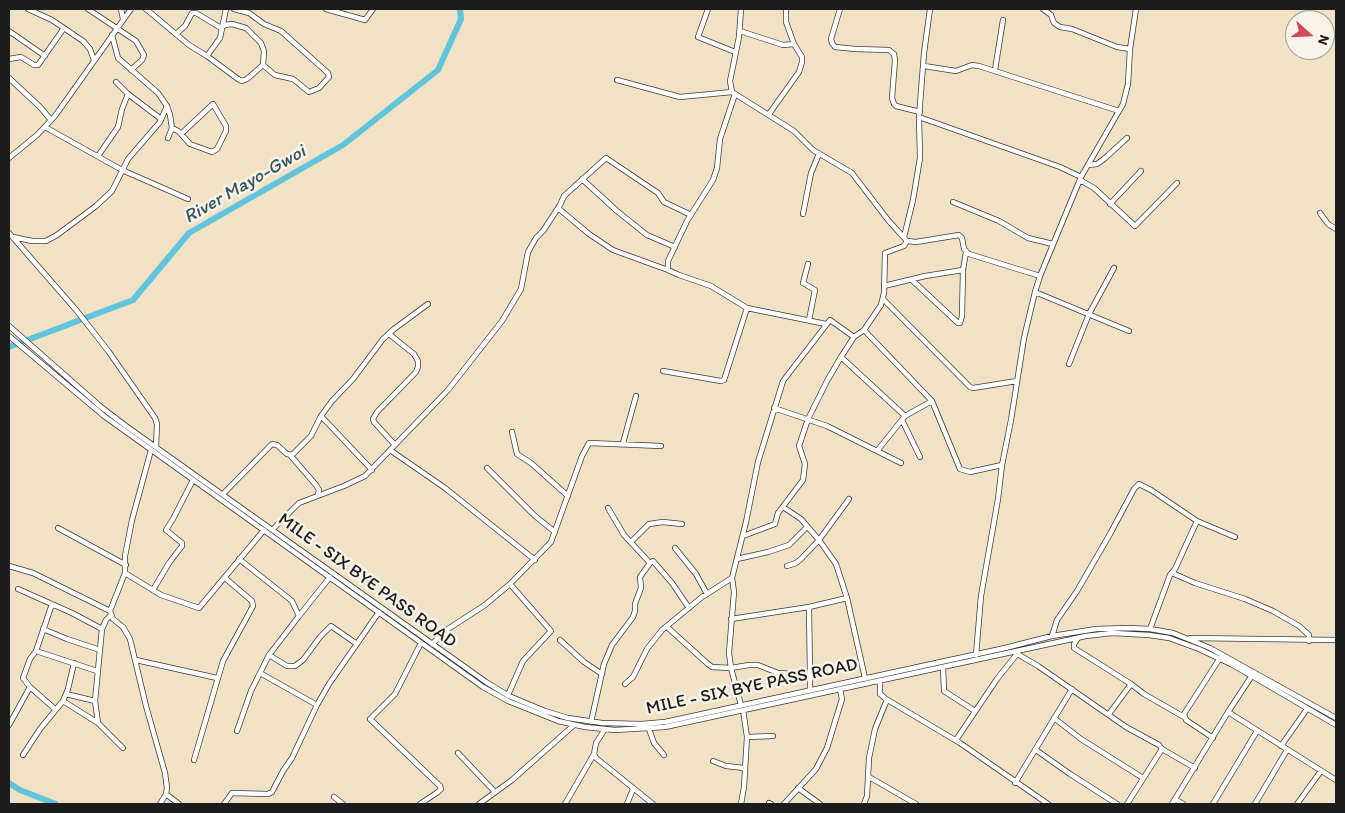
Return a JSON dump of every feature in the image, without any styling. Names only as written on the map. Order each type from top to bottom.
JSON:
[{"type":"street","points":[[28,9],[52,20],[82,41],[90,49],[94,60]]},
{"type":"street","points":[[88,9],[106,19],[136,41],[144,56],[131,70]]},
{"type":"street","points":[[121,9],[123,19]]},
{"type":"street","points":[[9,158],[45,127],[71,96],[116,28],[131,9]]},
{"type":"street","points":[[146,9],[189,46],[242,80],[247,79],[263,65],[264,51],[261,43],[246,28],[232,24],[221,28]]},
{"type":"street","points":[[207,56],[220,38],[226,9]]},
{"type":"street","points":[[234,9],[249,13],[264,24],[281,31],[328,73],[329,77],[319,88],[310,92],[293,79],[275,75],[263,65]]},
{"type":"street","points":[[326,9],[365,20],[373,9]]},
{"type":"street","points":[[708,9],[698,37],[736,52]]},
{"type":"street","points":[[668,270],[668,261],[717,168],[720,139],[734,93],[730,82],[740,31],[741,9]]},
{"type":"street","points":[[769,114],[799,72],[802,57],[794,44],[786,22],[786,10],[780,9]]},
{"type":"street","points":[[840,9],[831,39],[835,47],[855,50],[889,50],[894,54],[892,98],[896,106],[1060,167],[1094,188],[1135,226],[1177,183]]},
{"type":"street","points":[[742,536],[774,524],[777,521],[778,513],[803,480],[805,464],[799,446],[808,419],[827,381],[854,337],[864,330],[884,299],[884,252],[904,246],[920,158],[920,114],[930,9]]},
{"type":"street","points":[[1042,9],[1051,15],[1054,23],[1060,27],[1072,29],[1117,47],[1130,49]]},
{"type":"street","points":[[976,654],[981,596],[998,500],[1002,465],[1035,292],[1080,178],[1123,104],[1128,84],[1130,49],[1136,9]]},
{"type":"street","points":[[176,34],[185,26],[192,13],[196,13],[221,28]]},
{"type":"street","points":[[995,70],[1002,20]]},
{"type":"street","points":[[9,59],[21,57],[36,66],[64,28]]},
{"type":"street","points":[[9,30],[45,56]]},
{"type":"street","points":[[740,31],[782,45],[794,44]]},
{"type":"street","points":[[112,35],[118,58],[158,93],[167,106],[172,128],[168,138]]},
{"type":"street","points":[[924,66],[956,71],[972,65],[995,70],[1119,111]]},
{"type":"street","points":[[9,78],[51,120]]},
{"type":"street","points":[[617,80],[680,97],[734,93],[794,131],[819,154],[852,173],[888,220],[906,239],[916,242],[959,235],[962,238],[966,252],[962,316],[958,323],[912,280]]},
{"type":"street","points":[[116,82],[128,94],[162,120]]},
{"type":"street","points":[[98,156],[118,128],[122,109],[128,94]]},
{"type":"street","points":[[172,128],[190,144],[212,152],[217,149],[227,129],[213,104],[181,134]]},
{"type":"street","points":[[10,235],[32,241],[46,241],[58,235],[96,206],[112,191],[130,155],[162,120],[167,106]]},
{"type":"street","points":[[45,127],[122,170],[188,199]]},
{"type":"street","points":[[1088,165],[1104,160],[1127,138]]},
{"type":"street","points":[[803,214],[811,173],[819,154]]},
{"type":"street","points":[[272,530],[299,502],[365,476],[448,390],[502,321],[520,289],[528,252],[564,196],[606,158],[658,193],[664,202],[691,215]]},
{"type":"street","points":[[1110,204],[1141,171]]},
{"type":"street","points":[[582,179],[646,235],[675,247]]},
{"type":"street","points":[[953,202],[999,221],[1028,238],[1053,244]]},
{"type":"street","points":[[558,208],[613,250],[711,286],[747,308],[826,324]]},
{"type":"street","points":[[1320,212],[1328,224],[1336,229]]},
{"type":"street","points":[[10,235],[77,311],[109,352],[155,418],[157,424],[154,448],[132,520],[125,556],[125,573],[102,629],[95,701],[98,723]]},
{"type":"street","points":[[966,252],[1040,276]]},
{"type":"street","points":[[808,264],[803,283],[815,290],[809,320]]},
{"type":"street","points":[[1069,364],[1089,314],[1114,268]]},
{"type":"street","points":[[884,286],[924,276],[964,270]]},
{"type":"street","points":[[1035,292],[1129,332]]},
{"type":"street","points":[[884,299],[970,387],[1017,381]]},
{"type":"street","points":[[290,455],[311,436],[321,416],[332,401],[389,334],[428,304]]},
{"type":"street","points":[[663,371],[724,380],[747,308]]},
{"type":"street","points":[[741,804],[747,737],[729,653],[734,592],[732,578],[753,482],[774,408],[786,376],[830,320],[854,337]]},
{"type":"street","name":"MILE - SIX BYE PASS ROAD","points":[[9,326],[101,407],[215,492],[223,494],[486,682],[508,695],[545,711],[591,722],[615,724],[653,723],[742,708],[810,690],[865,678],[893,675],[1052,636],[1096,629],[1150,629],[1188,638],[1233,660],[1336,718]]},
{"type":"street","points":[[864,330],[932,402],[960,469],[970,472],[1002,465]]},
{"type":"street","points":[[389,334],[414,354],[418,367],[416,372],[377,412],[373,419],[395,445]]},
{"type":"street","points":[[9,336],[89,405],[154,448],[194,480],[215,492],[264,530],[496,695],[538,714],[574,725],[605,729],[649,729],[683,724],[742,708],[880,681],[893,675],[1016,653],[1078,638],[1112,633],[1169,638],[1336,640]]},
{"type":"street","points":[[842,357],[903,418],[920,457]]},
{"type":"street","points":[[623,444],[636,396]]},
{"type":"street","points":[[877,451],[903,418],[932,402]]},
{"type":"street","points":[[774,408],[827,426],[901,463]]},
{"type":"street","points":[[321,416],[372,470]]},
{"type":"street","points":[[512,432],[517,454],[531,463],[568,496]]},
{"type":"street","points":[[432,644],[448,629],[484,605],[510,584],[551,542],[582,456],[589,442],[660,446]]},
{"type":"street","points":[[223,494],[272,444],[290,455],[316,484],[318,495]]},
{"type":"street","points":[[390,450],[445,488],[534,560]]},
{"type":"street","points":[[487,468],[535,516],[555,532]]},
{"type":"street","points":[[153,590],[182,546],[182,543],[166,530],[194,480]]},
{"type":"street","points":[[1052,636],[1058,620],[1077,591],[1137,485],[1142,485],[1151,490],[1197,521],[1235,537]]},
{"type":"street","points":[[787,566],[801,559],[819,540],[849,499]]},
{"type":"street","points":[[783,507],[801,519],[836,564],[847,598],[865,678]]},
{"type":"street","points":[[608,508],[624,535],[650,563]]},
{"type":"street","points":[[1150,629],[1170,575],[1197,521]]},
{"type":"street","points":[[631,542],[649,524],[663,522],[682,524]]},
{"type":"street","points":[[737,559],[789,545],[807,527]]},
{"type":"street","points":[[58,528],[126,566]]},
{"type":"street","points":[[125,573],[153,590],[197,608],[200,607],[264,530]]},
{"type":"street","points":[[675,548],[696,574],[706,594]]},
{"type":"street","points":[[239,559],[292,601],[298,616]]},
{"type":"street","points":[[650,563],[653,561],[666,576],[688,608]]},
{"type":"street","points":[[591,722],[604,664],[612,645],[633,617],[635,604],[641,588],[640,577],[650,563]]},
{"type":"street","points":[[9,566],[34,573],[110,613],[113,619],[128,633],[165,773],[167,788],[160,804]]},
{"type":"street","points":[[1172,573],[1273,610],[1299,626],[1309,635],[1309,641]]},
{"type":"street","points":[[237,731],[251,691],[269,655],[330,577]]},
{"type":"street","points":[[194,760],[217,678],[228,652],[253,606],[252,601],[224,578]]},
{"type":"street","points":[[625,684],[633,677],[655,637],[706,594],[732,578]]},
{"type":"street","points":[[508,695],[516,673],[524,661],[551,631],[510,584]]},
{"type":"street","points":[[18,589],[102,629]]},
{"type":"street","points":[[731,619],[809,607],[847,598]]},
{"type":"street","points":[[52,604],[36,650],[30,659],[23,678],[30,687],[55,709]]},
{"type":"street","points":[[809,607],[810,690]]},
{"type":"street","points":[[224,804],[232,793],[268,794],[272,792],[292,758],[329,684],[379,612]]},
{"type":"street","points":[[269,655],[287,666],[295,666],[303,660],[331,626],[357,644]]},
{"type":"street","points":[[667,627],[712,667],[731,668],[758,665],[778,673],[810,675]]},
{"type":"street","points":[[43,629],[67,640],[100,650]]},
{"type":"street","points":[[1078,638],[1074,648],[1144,694],[1184,717],[1213,738]]},
{"type":"street","points":[[1169,638],[1220,658],[1336,726]]},
{"type":"street","points":[[560,640],[584,662],[602,674]]},
{"type":"street","points":[[420,804],[438,792],[441,789],[440,786],[370,719],[395,694],[421,643]]},
{"type":"street","points":[[36,650],[97,671]]},
{"type":"street","points":[[1016,653],[1126,727],[1194,768]]},
{"type":"street","points":[[956,740],[1016,653]]},
{"type":"street","points":[[1184,717],[1185,711],[1220,658]]},
{"type":"street","points":[[136,660],[217,678]]},
{"type":"street","points":[[23,755],[66,694],[74,663]]},
{"type":"street","points":[[942,667],[944,691],[975,711]]},
{"type":"street","points":[[260,673],[317,705]]},
{"type":"street","points":[[1172,804],[1251,677]]},
{"type":"street","points":[[880,681],[880,694],[886,699],[956,740],[1015,783],[1048,804]]},
{"type":"street","points":[[1109,714],[1131,684]]},
{"type":"street","points":[[9,725],[30,687]]},
{"type":"street","points":[[784,804],[816,768],[827,748],[842,699],[840,689]]},
{"type":"street","points":[[1015,783],[1072,689]]},
{"type":"street","points":[[66,694],[95,701]]},
{"type":"street","points":[[864,804],[867,796],[869,758],[875,729],[886,699]]},
{"type":"street","points":[[62,701],[98,723],[123,748]]},
{"type":"street","points":[[1281,746],[1307,708]]},
{"type":"street","points":[[1228,712],[1336,780]]},
{"type":"street","points":[[1054,718],[1090,744],[1144,778]]},
{"type":"street","points":[[479,804],[512,780],[574,725]]},
{"type":"street","points":[[565,804],[594,754],[596,742],[605,729]]},
{"type":"street","points":[[649,729],[651,738],[664,755]]},
{"type":"street","points":[[1213,804],[1257,731]]},
{"type":"street","points":[[747,737],[773,736]]},
{"type":"street","points":[[1127,804],[1162,749]]},
{"type":"street","points":[[1036,750],[1117,804]]},
{"type":"street","points":[[1255,804],[1287,750]]},
{"type":"street","points":[[458,753],[495,792]]},
{"type":"street","points":[[594,754],[599,762],[653,804]]},
{"type":"street","points":[[713,761],[726,766],[744,768]]},
{"type":"street","points":[[1297,804],[1321,771]]},
{"type":"street","points":[[868,778],[916,804]]},
{"type":"street","points":[[627,804],[633,788]]},
{"type":"street","points":[[798,788],[820,804]]},
{"type":"street","points":[[166,794],[179,804]]},
{"type":"street","points":[[334,797],[343,804]]},
{"type":"street","points":[[1175,799],[1183,804]]},
{"type":"waterway","name":"River Mayo-Gwoi","points":[[9,347],[133,300],[189,233],[343,145],[438,70],[461,19],[460,9]]},
{"type":"waterway","name":"River Mayo-Gwoi","points":[[9,783],[20,790],[56,804]]}]
